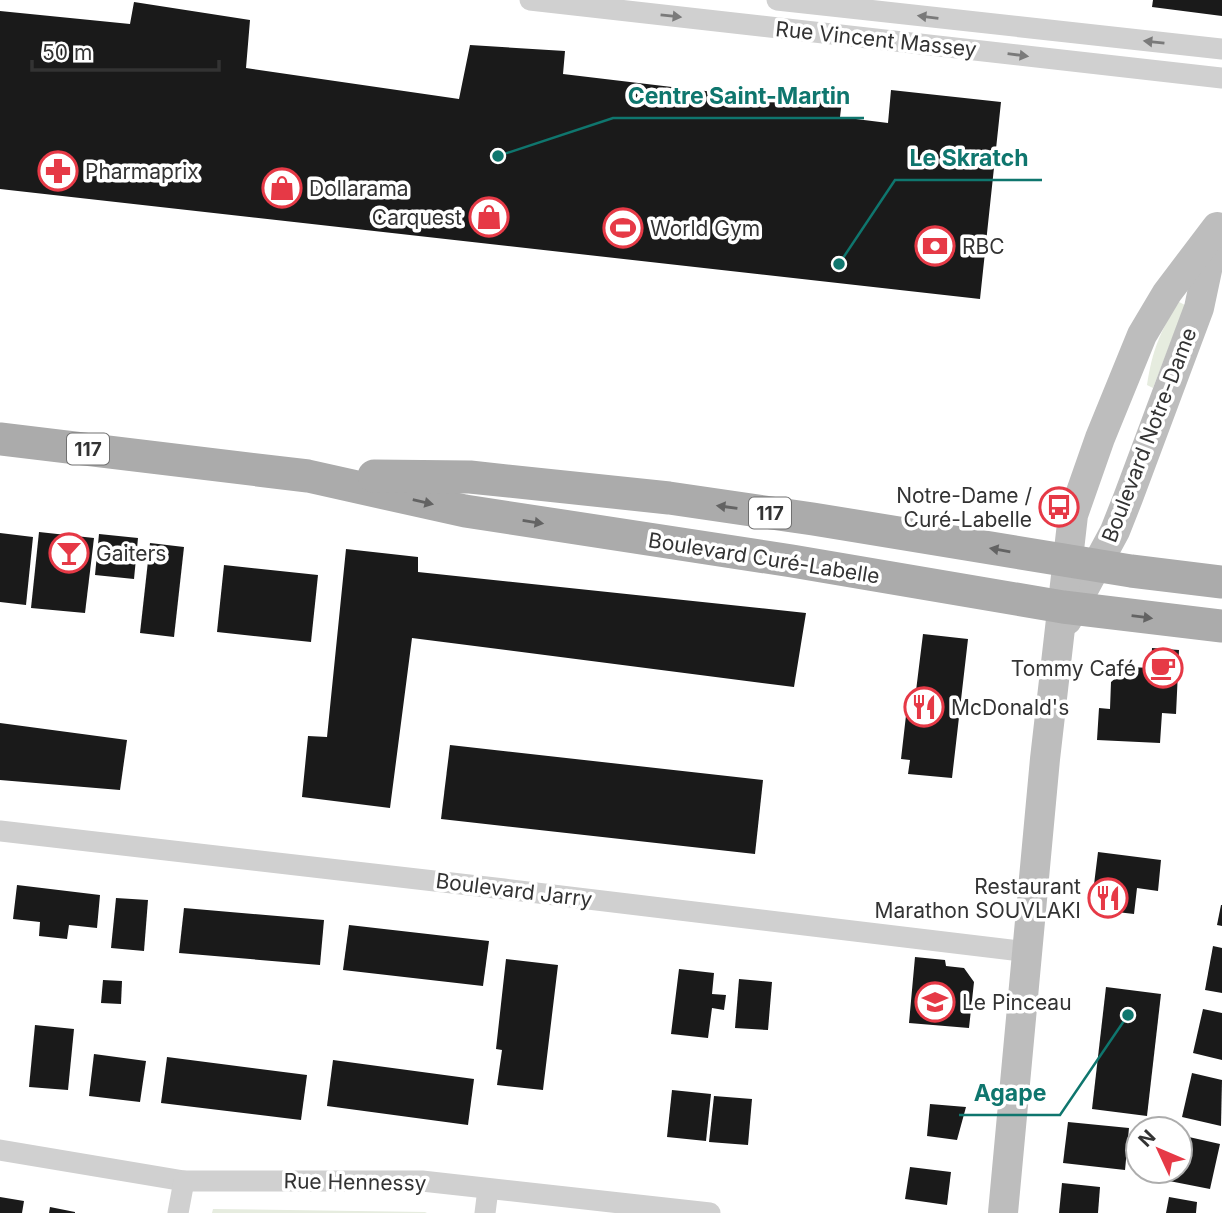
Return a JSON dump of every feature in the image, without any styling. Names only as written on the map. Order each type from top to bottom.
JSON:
[{"type":"main road","name":"Boulevard Curé-Labelle","points":[[0,439],[308,476],[465,512],[792,561],[1066,617],[1222,626]]},
{"type":"main road","name":"Boulevard Curé-Labelle","points":[[308,476],[470,477],[589,489],[813,519],[1082,563],[1222,582]]},
{"type":"street","name":"Rue Vincent Massey","points":[[530,0],[1222,78]]},
{"type":"street","name":"Rue Vincent Massey","points":[[777,0],[1222,49]]},
{"type":"street","name":"Boulevard Notre-Dame","points":[[1003,1213],[1028,952],[1066,617],[1082,563],[1073,514],[1132,357],[1167,293],[1219,220]]},
{"type":"street","name":"Boulevard Notre-Dame","points":[[1082,563],[1115,531],[1199,308],[1219,220]]},
{"type":"street","name":"Boulevard Jarry","points":[[0,831],[1028,952]]},
{"type":"street","name":"Rue Hennessy","points":[[0,1150],[184,1181],[422,1181],[710,1213]]},
{"type":"street","points":[[178,1213],[184,1181]]},
{"type":"street","points":[[485,1213],[488,1189]]},
{"type":"shaded area","points":[[1179,302],[1185,305],[1153,388],[1147,385],[1154,351]]},
{"type":"shaded area","points":[[213,1209],[425,1212],[427,1213],[212,1213]]},
{"type":"building","points":[[1153,0],[1222,0],[1222,16],[1152,7]]},
{"type":"building","points":[[134,2],[250,20],[246,68],[459,99],[470,45],[565,51],[563,74],[805,103],[806,95],[842,100],[840,117],[888,123],[891,90],[1001,102],[980,299],[0,189],[0,11],[130,24]]},
{"type":"building","points":[[39,532],[94,538],[85,613],[31,608]]},
{"type":"building","points":[[0,533],[33,537],[26,605],[0,602]]},
{"type":"building","points":[[99,534],[138,538],[134,579],[95,575]]},
{"type":"building","points":[[150,543],[184,547],[174,637],[140,633]]},
{"type":"building","points":[[346,549],[418,557],[418,572],[806,613],[794,687],[412,638],[390,808],[302,797],[308,736],[327,737]]},
{"type":"building","points":[[224,565],[318,575],[311,642],[217,632]]},
{"type":"building","points":[[923,634],[968,639],[952,778],[908,774],[910,760],[901,759],[908,698],[915,699]]},
{"type":"building","points":[[1152,648],[1179,650],[1176,714],[1162,713],[1160,743],[1097,740],[1099,708],[1110,709],[1111,682],[1129,667],[1151,668]]},
{"type":"building","points":[[0,723],[127,740],[120,790],[0,780]]},
{"type":"building","points":[[450,745],[763,780],[755,854],[441,819]]},
{"type":"building","points":[[1098,852],[1161,860],[1158,891],[1137,888],[1134,914],[1091,909]]},
{"type":"building","points":[[17,885],[100,895],[97,928],[69,925],[67,939],[39,936],[40,922],[13,919]]},
{"type":"building","points":[[116,898],[148,900],[144,951],[111,948]]},
{"type":"building","points":[[1222,905],[1222,926],[1217,925]]},
{"type":"building","points":[[184,908],[324,920],[320,965],[179,953]]},
{"type":"building","points":[[349,925],[489,941],[483,986],[343,970]]},
{"type":"building","points":[[1213,946],[1222,948],[1222,993],[1205,990]]},
{"type":"building","points":[[915,957],[945,960],[946,966],[964,968],[974,982],[969,1028],[909,1023]]},
{"type":"building","points":[[506,959],[558,965],[543,1090],[497,1085],[502,1050],[496,1049]]},
{"type":"building","points":[[679,969],[714,973],[712,994],[726,995],[724,1010],[712,1008],[708,1038],[671,1034]]},
{"type":"building","points":[[739,979],[772,982],[768,1030],[735,1028]]},
{"type":"building","points":[[103,980],[122,981],[121,1004],[101,1003]]},
{"type":"building","points":[[1106,987],[1161,994],[1147,1115],[1092,1109]]},
{"type":"building","points":[[1203,1009],[1222,1013],[1222,1060],[1193,1053]]},
{"type":"building","points":[[35,1025],[74,1029],[68,1090],[29,1087]]},
{"type":"building","points":[[94,1054],[146,1061],[140,1102],[89,1096]]},
{"type":"building","points":[[167,1057],[307,1075],[301,1120],[161,1103]]},
{"type":"building","points":[[333,1060],[474,1079],[468,1125],[327,1106]]},
{"type":"building","points":[[1192,1073],[1222,1080],[1221,1126],[1194,1120],[1194,1115],[1182,1115]]},
{"type":"building","points":[[672,1090],[711,1094],[706,1141],[667,1137]]},
{"type":"building","points":[[714,1096],[752,1099],[748,1145],[709,1142]]},
{"type":"building","points":[[930,1104],[966,1107],[957,1140],[927,1136]]},
{"type":"building","points":[[1068,1122],[1124,1128],[1124,1170],[1063,1163]]},
{"type":"building","points":[[1194,1138],[1220,1144],[1210,1189],[1190,1185],[1194,1185]]},
{"type":"building","points":[[910,1167],[951,1172],[947,1205],[905,1199]]},
{"type":"building","points":[[1062,1183],[1100,1187],[1098,1213],[1059,1213]]},
{"type":"building","points":[[0,1197],[24,1201],[22,1213],[0,1213]]},
{"type":"building","points":[[1169,1197],[1197,1202],[1196,1213],[1166,1213]]},
{"type":"building","points":[[50,1207],[75,1212],[75,1213],[49,1213]]},
{"type":"place","name":"Centre Saint-Martin","points":[[498,156]]},
{"type":"place","name":"Pharmaprix","points":[[58,171]]},
{"type":"place","name":"Dollarama","points":[[282,188]]},
{"type":"place","name":"Carquest","points":[[489,217]]},
{"type":"place","name":"World Gym","points":[[623,228]]},
{"type":"place","name":"RBC","points":[[935,246]]},
{"type":"place","name":"Le Skratch","points":[[839,264]]},
{"type":"place","name":"Notre-Dame / Curé-Labelle","points":[[1059,507]]},
{"type":"place","name":"Gaiters","points":[[69,553]]},
{"type":"place","name":"Tommy Café","points":[[1163,668]]},
{"type":"place","name":"McDonald's","points":[[924,707]]},
{"type":"place","name":"Restaurant Marathon SOUVLAKI","points":[[1108,898]]},
{"type":"place","name":"Le Pinceau","points":[[935,1002]]},
{"type":"place","name":"Agape","points":[[1128,1015]]}]
